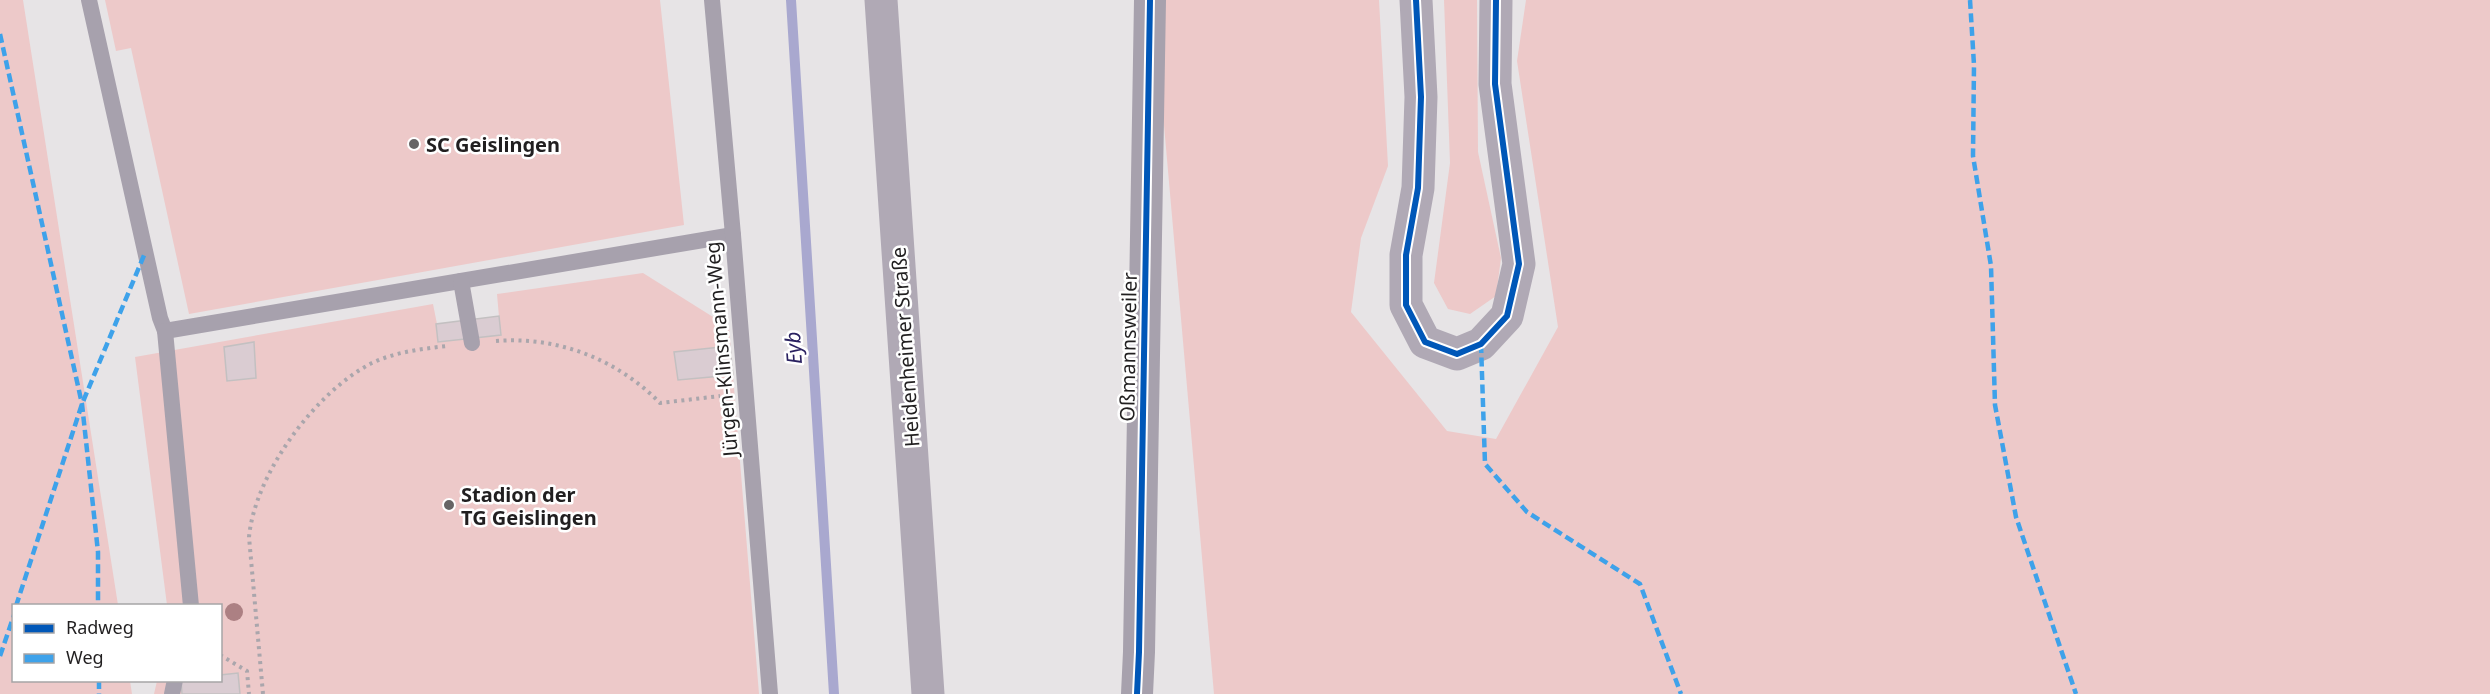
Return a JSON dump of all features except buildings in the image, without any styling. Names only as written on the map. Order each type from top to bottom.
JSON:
[{"type":"street","name":"Heidenheimer Straße","points":[[881,0],[928,694]]},
{"type":"street","name":"Oßmannsweiler","points":[[1137,694],[1140,641],[1150,0]]},
{"type":"street","points":[[1416,0],[1421,109],[1418,188],[1406,255],[1406,305],[1425,342],[1457,354],[1481,344],[1507,316],[1519,264],[1495,84],[1496,0]]},
{"type":"lane","points":[[89,0],[157,308],[165,331],[191,604]]},
{"type":"lane","name":"Jürgen-Klinsmann-Weg","points":[[712,0],[770,694]]},
{"type":"lane","points":[[165,331],[733,235]]},
{"type":"lane","points":[[461,281],[472,343]]},
{"type":"path","points":[[263,694],[249,537],[250,524],[269,474],[284,446],[304,419],[326,398],[370,364],[394,354],[472,343],[527,339],[599,359],[626,373],[660,403],[727,396]]},
{"type":"path","points":[[222,656],[247,671],[249,694]]},
{"type":"shaded area","points":[[0,0],[23,0],[118,604],[12,604],[12,682],[130,682],[132,694],[0,694]]},
{"type":"shaded area","name":"SC Geislingen","points":[[105,0],[660,0],[684,225],[189,314],[131,48],[116,51]]},
{"type":"shaded area","points":[[1153,0],[1379,0],[1388,166],[1361,238],[1351,312],[1447,431],[1496,439],[1558,327],[1517,61],[1526,0],[2490,0],[2490,694],[1214,694]]},
{"type":"shaded area","points":[[1444,0],[1477,0],[1478,152],[1501,258],[1496,296],[1470,314],[1448,309],[1434,283],[1450,163]]},
{"type":"shaded area","name":"Stadion der TG Geislingen","points":[[643,273],[729,327],[759,694],[154,694],[157,682],[222,682],[222,604],[167,604],[135,357],[433,304],[437,324],[499,317],[497,294]]},
{"type":"waterway","name":"Eyb","points":[[791,0],[834,694]]},
{"type":"marked path","points":[[1970,0],[1974,65],[1973,156],[1991,266],[1995,405],[2016,517],[2076,694]]},
{"type":"marked path","points":[[0,34],[82,404],[98,552],[98,604]]},
{"type":"marked path","points":[[17,604],[82,404],[145,253]]},
{"type":"marked path","points":[[1481,344],[1485,464],[1527,512],[1640,584],[1681,694]]},
{"type":"marked path","points":[[0,656],[12,621]]},
{"type":"marked path","points":[[99,682],[99,694]]},
{"type":"cycle path","points":[[1137,694],[1150,0]]},
{"type":"cycle path","points":[[1416,0],[1421,97],[1418,188],[1406,255],[1406,305],[1425,342],[1457,354],[1481,344],[1507,316],[1519,264],[1495,84],[1496,0]]},
{"type":"place","name":"SC Geislingen","points":[[414,144]]},
{"type":"place","name":"Stadion der TG Geislingen","points":[[449,505]]}]
